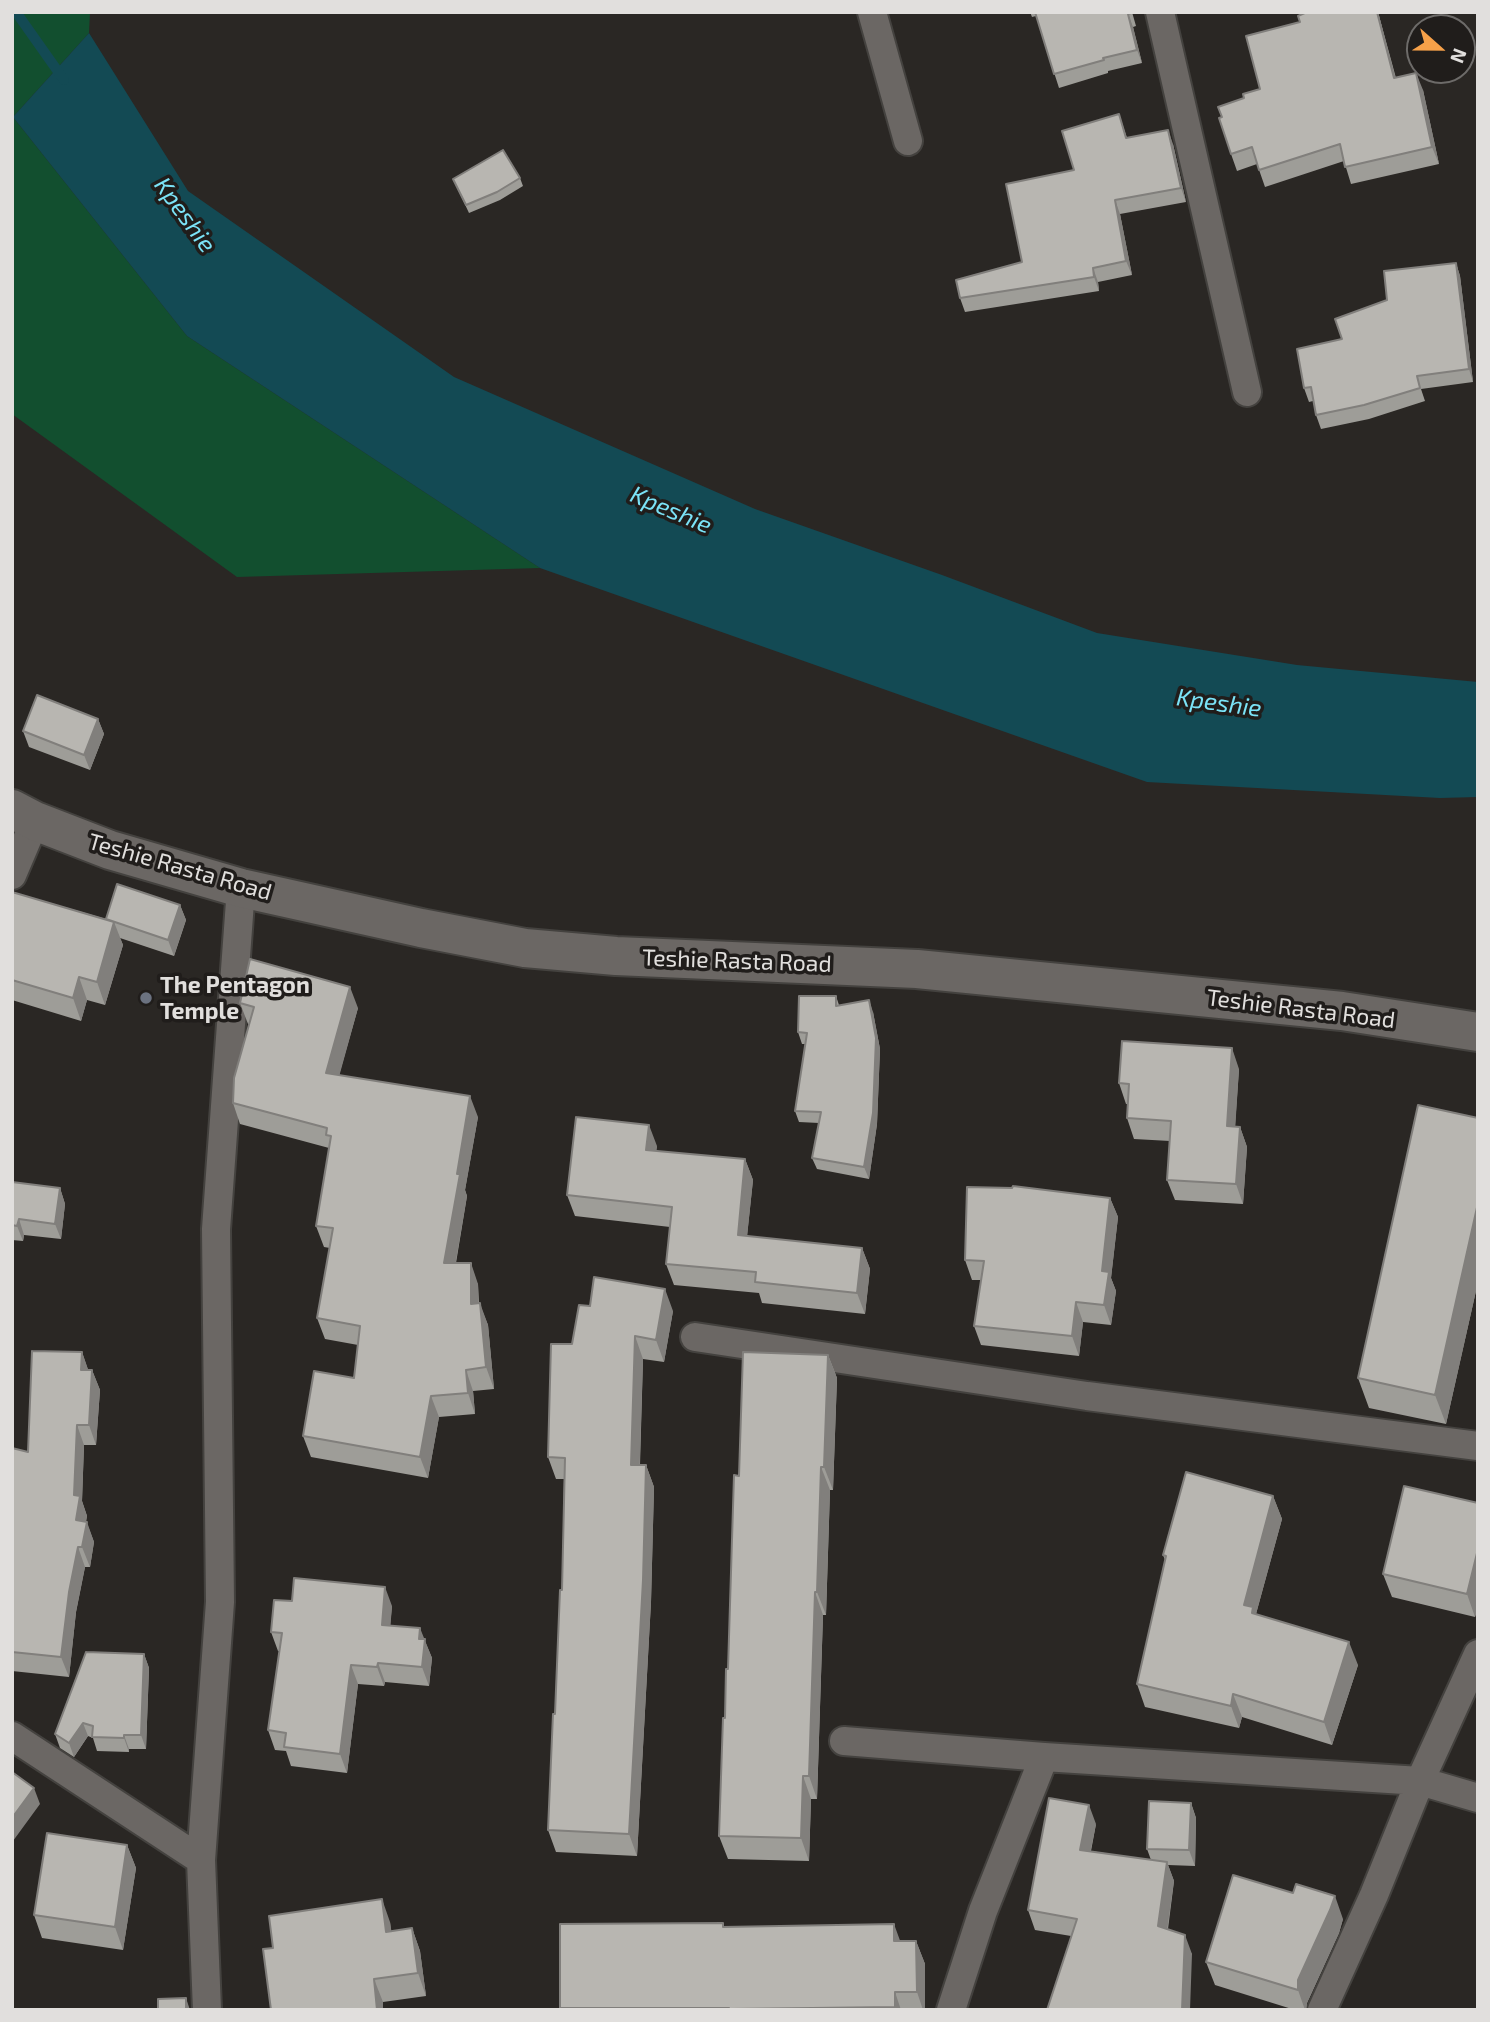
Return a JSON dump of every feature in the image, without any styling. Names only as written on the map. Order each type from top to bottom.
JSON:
[{"type":"main road","name":"Teshie Rasta Road","points":[[24,815],[110,850],[241,888],[525,948],[616,956],[917,969],[1342,1011],[1478,1032]]},
{"type":"street","points":[[872,12],[908,141]]},
{"type":"street","points":[[1160,12],[1247,392]]},
{"type":"street","points":[[12,875],[24,815]]},
{"type":"street","points":[[207,2010],[201,1860],[220,1602],[216,1229],[241,888]]},
{"type":"street","points":[[695,1337],[1087,1396],[1478,1446]]},
{"type":"street","points":[[1322,2010],[1374,1895],[1420,1781],[1478,1654]]},
{"type":"street","points":[[12,1736],[201,1860]]},
{"type":"street","points":[[844,1741],[1044,1757],[1420,1781],[1478,1798]]},
{"type":"street","points":[[950,2010],[983,1911],[1044,1757]]},
{"type":"green space","points":[[12,12],[90,12],[89,33],[13,117],[187,336],[540,568],[237,577],[12,414]]},
{"type":"water","points":[[89,33],[188,191],[454,377],[755,509],[1097,633],[1297,665],[1478,682],[1478,797],[1440,798],[1147,782],[540,568],[187,336],[13,117]]},
{"type":"building","points":[[1035,12],[1131,12],[1128,14],[1137,50],[1054,74]]},
{"type":"building","points":[[1307,12],[1377,12],[1394,78],[1406,75],[1406,84],[1418,84],[1432,147],[1345,167],[1340,144],[1259,170],[1252,147],[1231,154],[1218,107],[1244,98],[1243,94],[1260,89],[1246,36],[1300,22],[1298,16]]},
{"type":"building","points":[[1119,114],[1126,138],[1168,130],[1181,188],[1115,200],[1126,261],[1093,268],[1094,277],[960,298],[956,280],[1022,262],[1006,184],[1074,170],[1062,131]]},
{"type":"building","points":[[503,150],[520,178],[497,192],[466,205],[453,179]]},
{"type":"building","points":[[1456,263],[1469,369],[1417,376],[1420,388],[1364,405],[1316,415],[1311,387],[1304,388],[1297,349],[1342,339],[1335,319],[1387,300],[1384,271]]},
{"type":"building","points":[[37,695],[98,719],[84,755],[23,731]]},
{"type":"building","points":[[117,884],[180,905],[168,940],[106,919]]},
{"type":"building","points":[[12,892],[114,922],[97,982],[79,977],[73,998],[12,980]]},
{"type":"building","points":[[250,959],[350,987],[326,1073],[470,1096],[457,1174],[460,1174],[444,1263],[471,1263],[471,1304],[480,1303],[486,1367],[466,1370],[468,1393],[431,1396],[420,1457],[303,1436],[314,1371],[354,1378],[360,1326],[317,1318],[333,1228],[316,1226],[331,1136],[326,1135],[327,1128],[233,1103],[234,1078],[254,1007],[240,1003]]},
{"type":"building","points":[[799,996],[836,996],[836,1006],[869,1000],[876,1038],[873,1113],[864,1167],[812,1158],[821,1112],[795,1111],[807,1033],[798,1032]]},
{"type":"building","points":[[1122,1041],[1232,1048],[1227,1126],[1240,1127],[1236,1184],[1167,1180],[1171,1121],[1127,1118],[1129,1084],[1119,1083]]},
{"type":"building","points":[[1418,1105],[1478,1118],[1478,1203],[1435,1395],[1358,1378]]},
{"type":"building","points":[[576,1117],[649,1125],[646,1150],[745,1159],[738,1235],[862,1248],[857,1293],[755,1282],[756,1272],[666,1264],[672,1207],[567,1195]]},
{"type":"building","points":[[12,1182],[60,1188],[55,1224],[19,1219],[17,1226],[12,1225]]},
{"type":"building","points":[[1013,1186],[1110,1198],[1102,1271],[1109,1272],[1104,1305],[1076,1302],[1072,1336],[974,1326],[984,1261],[965,1260],[967,1187]]},
{"type":"building","points":[[594,1277],[665,1289],[656,1340],[635,1336],[631,1465],[646,1465],[643,1580],[629,1834],[548,1830],[562,1590],[565,1458],[548,1457],[551,1344],[572,1344],[579,1305],[590,1306]]},
{"type":"building","points":[[32,1351],[82,1352],[81,1370],[92,1370],[89,1425],[77,1425],[74,1495],[80,1496],[76,1520],[87,1522],[82,1547],[78,1547],[69,1592],[61,1657],[12,1652],[12,1448],[28,1452]]},
{"type":"building","points":[[743,1352],[828,1355],[824,1467],[821,1467],[815,1592],[809,1776],[803,1776],[801,1838],[719,1836],[734,1475],[739,1476]]},
{"type":"building","points":[[1186,1472],[1273,1496],[1244,1605],[1253,1607],[1252,1613],[1349,1642],[1324,1722],[1233,1694],[1231,1706],[1137,1684],[1166,1556],[1163,1555]]},
{"type":"building","points":[[1404,1486],[1478,1503],[1478,1549],[1467,1594],[1383,1574]]},
{"type":"building","points":[[294,1578],[385,1587],[382,1625],[420,1628],[419,1639],[425,1639],[422,1667],[378,1663],[377,1667],[351,1665],[340,1754],[284,1747],[286,1733],[268,1730],[282,1633],[271,1632],[274,1600],[292,1601]]},
{"type":"building","points":[[86,1652],[144,1654],[141,1735],[124,1735],[124,1738],[92,1737],[93,1726],[83,1723],[69,1743],[55,1734]]},
{"type":"building","points":[[12,1772],[34,1788],[12,1818]]},
{"type":"building","points":[[1049,1798],[1089,1805],[1080,1850],[1167,1862],[1158,1926],[1185,1935],[1182,2010],[1047,2010],[1077,1919],[1028,1910]]},
{"type":"building","points":[[1149,1801],[1191,1803],[1189,1850],[1147,1849]]},
{"type":"building","points":[[47,1833],[127,1845],[115,1927],[34,1915]]},
{"type":"building","points":[[1233,1875],[1293,1893],[1296,1884],[1335,1896],[1298,1980],[1298,1990],[1206,1962]]},
{"type":"building","points":[[382,1899],[386,1932],[412,1928],[418,1973],[374,1979],[377,2010],[271,2010],[263,1949],[273,1948],[269,1916]]},
{"type":"building","points":[[723,1923],[723,1927],[894,1924],[894,1941],[916,1941],[917,1992],[895,1992],[895,2007],[560,2008],[560,1924]]},
{"type":"building","points":[[186,1998],[186,2010],[158,2010],[158,1999]]},
{"type":"waterway","name":"Kpeshie","points":[[16,12],[64,80]]},
{"type":"place","name":"The Pentagon Temple","points":[[146,998]]}]
